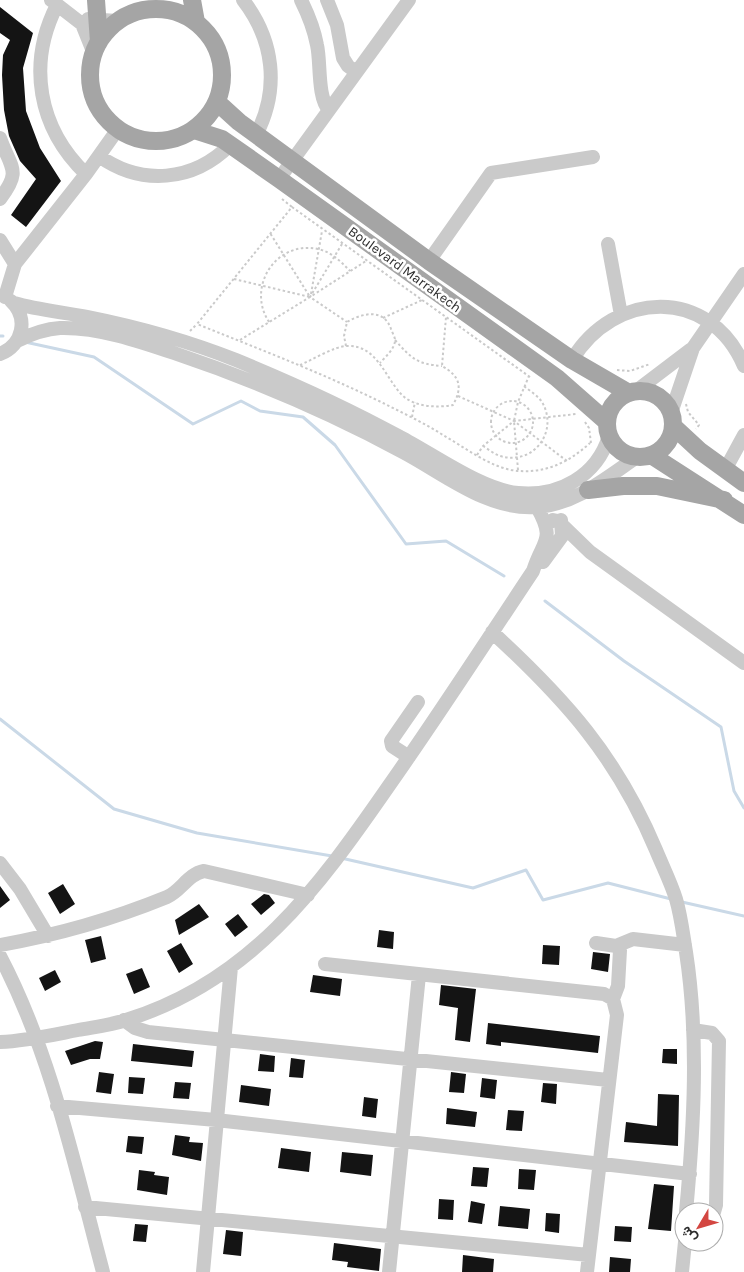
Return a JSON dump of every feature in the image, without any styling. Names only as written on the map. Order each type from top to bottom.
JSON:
[{"type":"main road","points":[[96,0],[99,21],[96,48],[90,70],[91,87],[96,103],[105,117],[118,129],[132,136],[156,141],[180,137],[194,130],[203,122],[217,102],[223,73],[220,58],[211,38],[196,22],[184,14],[156,9],[142,10],[117,21],[96,48]]},
{"type":"main road","points":[[192,0],[196,22]]},
{"type":"main road","name":"Boulevard Marrakech","points":[[217,102],[256,135],[572,360],[606,381],[633,392],[654,394],[661,399],[686,439],[744,483]]},
{"type":"main road","name":"Boulevard Marrakech","points":[[194,130],[210,133],[230,145],[557,378],[617,448],[644,456],[724,500],[744,515]]},
{"type":"main road","points":[[607,436],[608,415],[616,401],[633,392]]},
{"type":"main road","points":[[644,456],[664,447],[669,441],[672,419]]},
{"type":"main road","points":[[588,490],[623,486],[657,486],[724,500]]},
{"type":"street","points":[[243,0],[264,35],[272,74],[267,112],[256,135]]},
{"type":"street","points":[[301,0],[314,31],[323,98],[329,110]]},
{"type":"street","points":[[327,0],[337,25],[343,58],[348,66],[356,72]]},
{"type":"street","points":[[279,179],[408,0]]},
{"type":"street","points":[[86,174],[68,155],[54,132],[41,94],[39,68],[46,29],[54,2],[82,24],[96,48]]},
{"type":"street","points":[[73,16],[99,21],[117,21]]},
{"type":"street","points":[[0,276],[15,264],[86,174],[118,129]]},
{"type":"street","points":[[0,138],[14,175],[12,182],[0,199]]},
{"type":"street","points":[[99,156],[128,172],[161,177],[183,174],[199,168],[213,160],[230,145]]},
{"type":"street","points":[[430,260],[491,173],[593,157]]},
{"type":"street","points":[[0,240],[15,264],[6,298]]},
{"type":"street","points":[[608,244],[621,315]]},
{"type":"street","points":[[633,392],[662,373],[692,348],[744,274]]},
{"type":"street","points":[[6,298],[125,325],[235,360],[334,403],[482,482],[506,491],[538,493],[567,485],[588,472],[607,436]]},
{"type":"street","points":[[6,298],[22,319],[22,330],[17,341]]},
{"type":"street","points":[[572,360],[592,334],[621,315],[643,308],[666,307],[689,311],[711,321],[732,342],[744,366]]},
{"type":"street","points":[[0,355],[17,341],[41,331],[67,328],[114,336],[160,348],[244,377],[290,396],[394,447],[487,498],[511,505],[537,507],[564,501],[588,490],[644,456]]},
{"type":"street","points":[[672,419],[680,383],[692,348]]},
{"type":"street","points":[[725,470],[744,436]]},
{"type":"street","points":[[533,571],[545,560],[561,532],[559,515],[564,501]]},
{"type":"street","points":[[0,1042],[37,1038],[124,1020],[180,998],[231,967],[273,933],[308,895],[339,857],[409,757],[533,571],[545,545],[547,527],[537,507]]},
{"type":"street","points":[[547,527],[555,520],[561,532],[744,663]]},
{"type":"street","points":[[492,632],[571,710],[589,732],[620,777],[645,825],[676,900],[685,945],[693,1030],[690,1174],[687,1202]]},
{"type":"street","points":[[409,757],[392,746],[391,741],[418,702]]},
{"type":"street","points":[[0,863],[20,889],[48,936]]},
{"type":"street","points":[[0,945],[48,936],[117,916],[170,896],[196,873],[204,871],[308,895]]},
{"type":"street","points":[[596,943],[616,946],[633,939],[685,945]]},
{"type":"street","points":[[612,999],[618,986],[620,952],[616,946]]},
{"type":"street","points":[[0,956],[21,996],[37,1038],[102,1272]]},
{"type":"street","points":[[325,964],[604,994],[612,999],[617,1015],[587,1272]]},
{"type":"street","points":[[203,1272],[231,967]]},
{"type":"street","points":[[390,1272],[419,975]]},
{"type":"street","points":[[124,1020],[136,1028],[148,1032],[608,1080]]},
{"type":"street","points":[[693,1030],[712,1033],[719,1041],[716,1202]]},
{"type":"street","points":[[57,1106],[216,1120],[403,1140],[690,1174]]},
{"type":"street","points":[[85,1207],[589,1255]]},
{"type":"street","points":[[682,1272],[683,1252]]},
{"type":"path","points":[[537,382],[366,260],[322,231],[292,207],[197,324],[299,365],[412,418],[477,455],[509,469],[528,472],[555,468],[590,443],[607,436]]},
{"type":"path","points":[[310,296],[322,231]]},
{"type":"path","points":[[270,233],[310,296]]},
{"type":"path","points":[[310,296],[342,244]]},
{"type":"path","points":[[269,322],[262,311],[260,299],[262,285],[270,268],[284,255],[300,248],[319,249],[335,256],[350,271]]},
{"type":"path","points":[[239,341],[366,260]]},
{"type":"path","points":[[234,278],[310,296],[347,322]]},
{"type":"path","points":[[383,318],[422,300]]},
{"type":"path","points":[[299,365],[346,346],[365,349],[380,363],[402,396],[436,408],[453,405],[458,396],[460,383],[454,373],[442,366],[422,364],[407,354],[395,340],[390,325],[383,318],[371,313],[358,316],[347,322],[344,336],[346,346]]},
{"type":"path","points":[[442,366],[446,317]]},
{"type":"path","points":[[380,363],[391,351],[395,340]]},
{"type":"path","points":[[606,381],[614,370],[630,372],[649,364],[662,373]]},
{"type":"path","points":[[518,470],[514,421],[518,402],[529,376]]},
{"type":"path","points":[[680,383],[686,388],[685,399],[688,412],[699,426],[686,439]]},
{"type":"path","points":[[483,446],[500,456],[518,457],[532,452],[542,442],[548,430],[548,417],[541,400],[524,386]]},
{"type":"path","points":[[458,396],[514,421],[567,461]]},
{"type":"path","points":[[412,418],[415,402]]},
{"type":"path","points":[[507,402],[518,402],[528,408],[533,419],[531,433],[517,443],[507,442],[496,434],[491,422],[494,411],[507,402]]},
{"type":"path","points":[[477,455],[483,446],[496,434],[514,421],[579,414],[572,408]]},
{"type":"path","points":[[584,420],[589,428],[590,443]]},
{"type":"building","points":[[0,7],[33,33],[23,68],[26,111],[40,148],[61,181],[26,227],[11,215],[36,179],[20,161],[9,136],[4,110],[2,75],[3,55],[10,40],[0,33]]},
{"type":"building","points":[[63,884],[75,904],[60,914],[48,893]]},
{"type":"building","points":[[0,886],[10,900],[0,908]]},
{"type":"building","points":[[264,894],[269,895],[275,903],[261,915],[251,904]]},
{"type":"building","points":[[199,904],[209,917],[179,935],[175,920]]},
{"type":"building","points":[[238,914],[248,927],[235,937],[225,924]]},
{"type":"building","points":[[379,930],[394,932],[393,949],[377,947]]},
{"type":"building","points":[[101,936],[106,959],[91,963],[85,940]]},
{"type":"building","points":[[181,943],[193,964],[179,973],[167,951]]},
{"type":"building","points":[[543,945],[560,946],[559,965],[542,964]]},
{"type":"building","points":[[593,952],[610,954],[608,972],[591,969]]},
{"type":"building","points":[[142,968],[150,987],[134,994],[126,974]]},
{"type":"building","points":[[55,970],[61,982],[45,991],[39,978]]},
{"type":"building","points":[[313,975],[342,979],[340,996],[310,992]]},
{"type":"building","points":[[441,985],[476,989],[470,1042],[455,1040],[458,1008],[439,1005]]},
{"type":"building","points":[[488,1023],[600,1036],[598,1053],[501,1042],[501,1046],[486,1044]]},
{"type":"building","points":[[95,1041],[103,1042],[100,1059],[90,1059],[71,1065],[65,1051]]},
{"type":"building","points":[[133,1044],[194,1051],[192,1067],[131,1061]]},
{"type":"building","points":[[663,1049],[677,1049],[677,1064],[662,1063]]},
{"type":"building","points":[[260,1054],[275,1056],[274,1072],[258,1071]]},
{"type":"building","points":[[291,1058],[305,1060],[303,1078],[289,1077]]},
{"type":"building","points":[[99,1072],[114,1074],[111,1094],[96,1092]]},
{"type":"building","points":[[451,1072],[466,1074],[464,1093],[449,1092]]},
{"type":"building","points":[[129,1077],[145,1078],[143,1094],[128,1093]]},
{"type":"building","points":[[482,1078],[497,1080],[495,1099],[480,1097]]},
{"type":"building","points":[[175,1082],[191,1083],[189,1099],[173,1098]]},
{"type":"building","points":[[543,1083],[557,1084],[556,1104],[541,1102]]},
{"type":"building","points":[[241,1085],[271,1089],[269,1106],[239,1102]]},
{"type":"building","points":[[658,1094],[679,1095],[678,1146],[624,1142],[626,1122],[657,1126]]},
{"type":"building","points":[[364,1097],[378,1099],[376,1118],[362,1116]]},
{"type":"building","points":[[447,1108],[477,1112],[475,1127],[446,1124]]},
{"type":"building","points":[[508,1110],[524,1111],[522,1131],[506,1130]]},
{"type":"building","points":[[175,1135],[190,1137],[189,1142],[203,1143],[201,1161],[172,1155]]},
{"type":"building","points":[[128,1136],[144,1137],[142,1154],[126,1152]]},
{"type":"building","points":[[281,1148],[311,1152],[309,1172],[278,1168]]},
{"type":"building","points":[[342,1152],[373,1155],[371,1176],[340,1172]]},
{"type":"building","points":[[473,1167],[489,1168],[487,1187],[471,1186]]},
{"type":"building","points":[[519,1169],[536,1170],[534,1190],[518,1189]]},
{"type":"building","points":[[139,1170],[155,1172],[154,1175],[169,1177],[167,1195],[137,1190]]},
{"type":"building","points":[[654,1184],[674,1186],[671,1231],[648,1229]]},
{"type":"building","points":[[439,1199],[454,1200],[453,1220],[438,1219]]},
{"type":"building","points":[[471,1201],[485,1204],[482,1224],[468,1222]]},
{"type":"building","points":[[500,1206],[530,1209],[528,1229],[498,1226]]},
{"type":"building","points":[[546,1213],[560,1214],[559,1233],[545,1231]]},
{"type":"building","points":[[135,1224],[148,1225],[146,1242],[133,1241]]},
{"type":"building","points":[[615,1226],[632,1227],[631,1242],[614,1241]]},
{"type":"building","points":[[226,1230],[243,1232],[241,1256],[223,1254]]},
{"type":"building","points":[[334,1243],[381,1249],[379,1271],[347,1267],[348,1262],[332,1260]]},
{"type":"building","points":[[463,1255],[494,1259],[493,1272],[462,1272]]},
{"type":"building","points":[[610,1257],[631,1259],[630,1272],[609,1272]]},
{"type":"waterway","points":[[25,342],[94,357],[193,424],[241,401],[260,411],[303,417],[335,445],[406,544],[446,541],[504,576]]},
{"type":"waterway","points":[[545,601],[624,661],[721,727],[734,791],[744,808]]},
{"type":"waterway","points":[[0,719],[114,809],[197,833],[332,856]]},
{"type":"waterway","points":[[341,858],[473,888],[526,870],[543,900],[608,883],[671,899]]},
{"type":"waterway","points":[[682,902],[744,916]]}]
